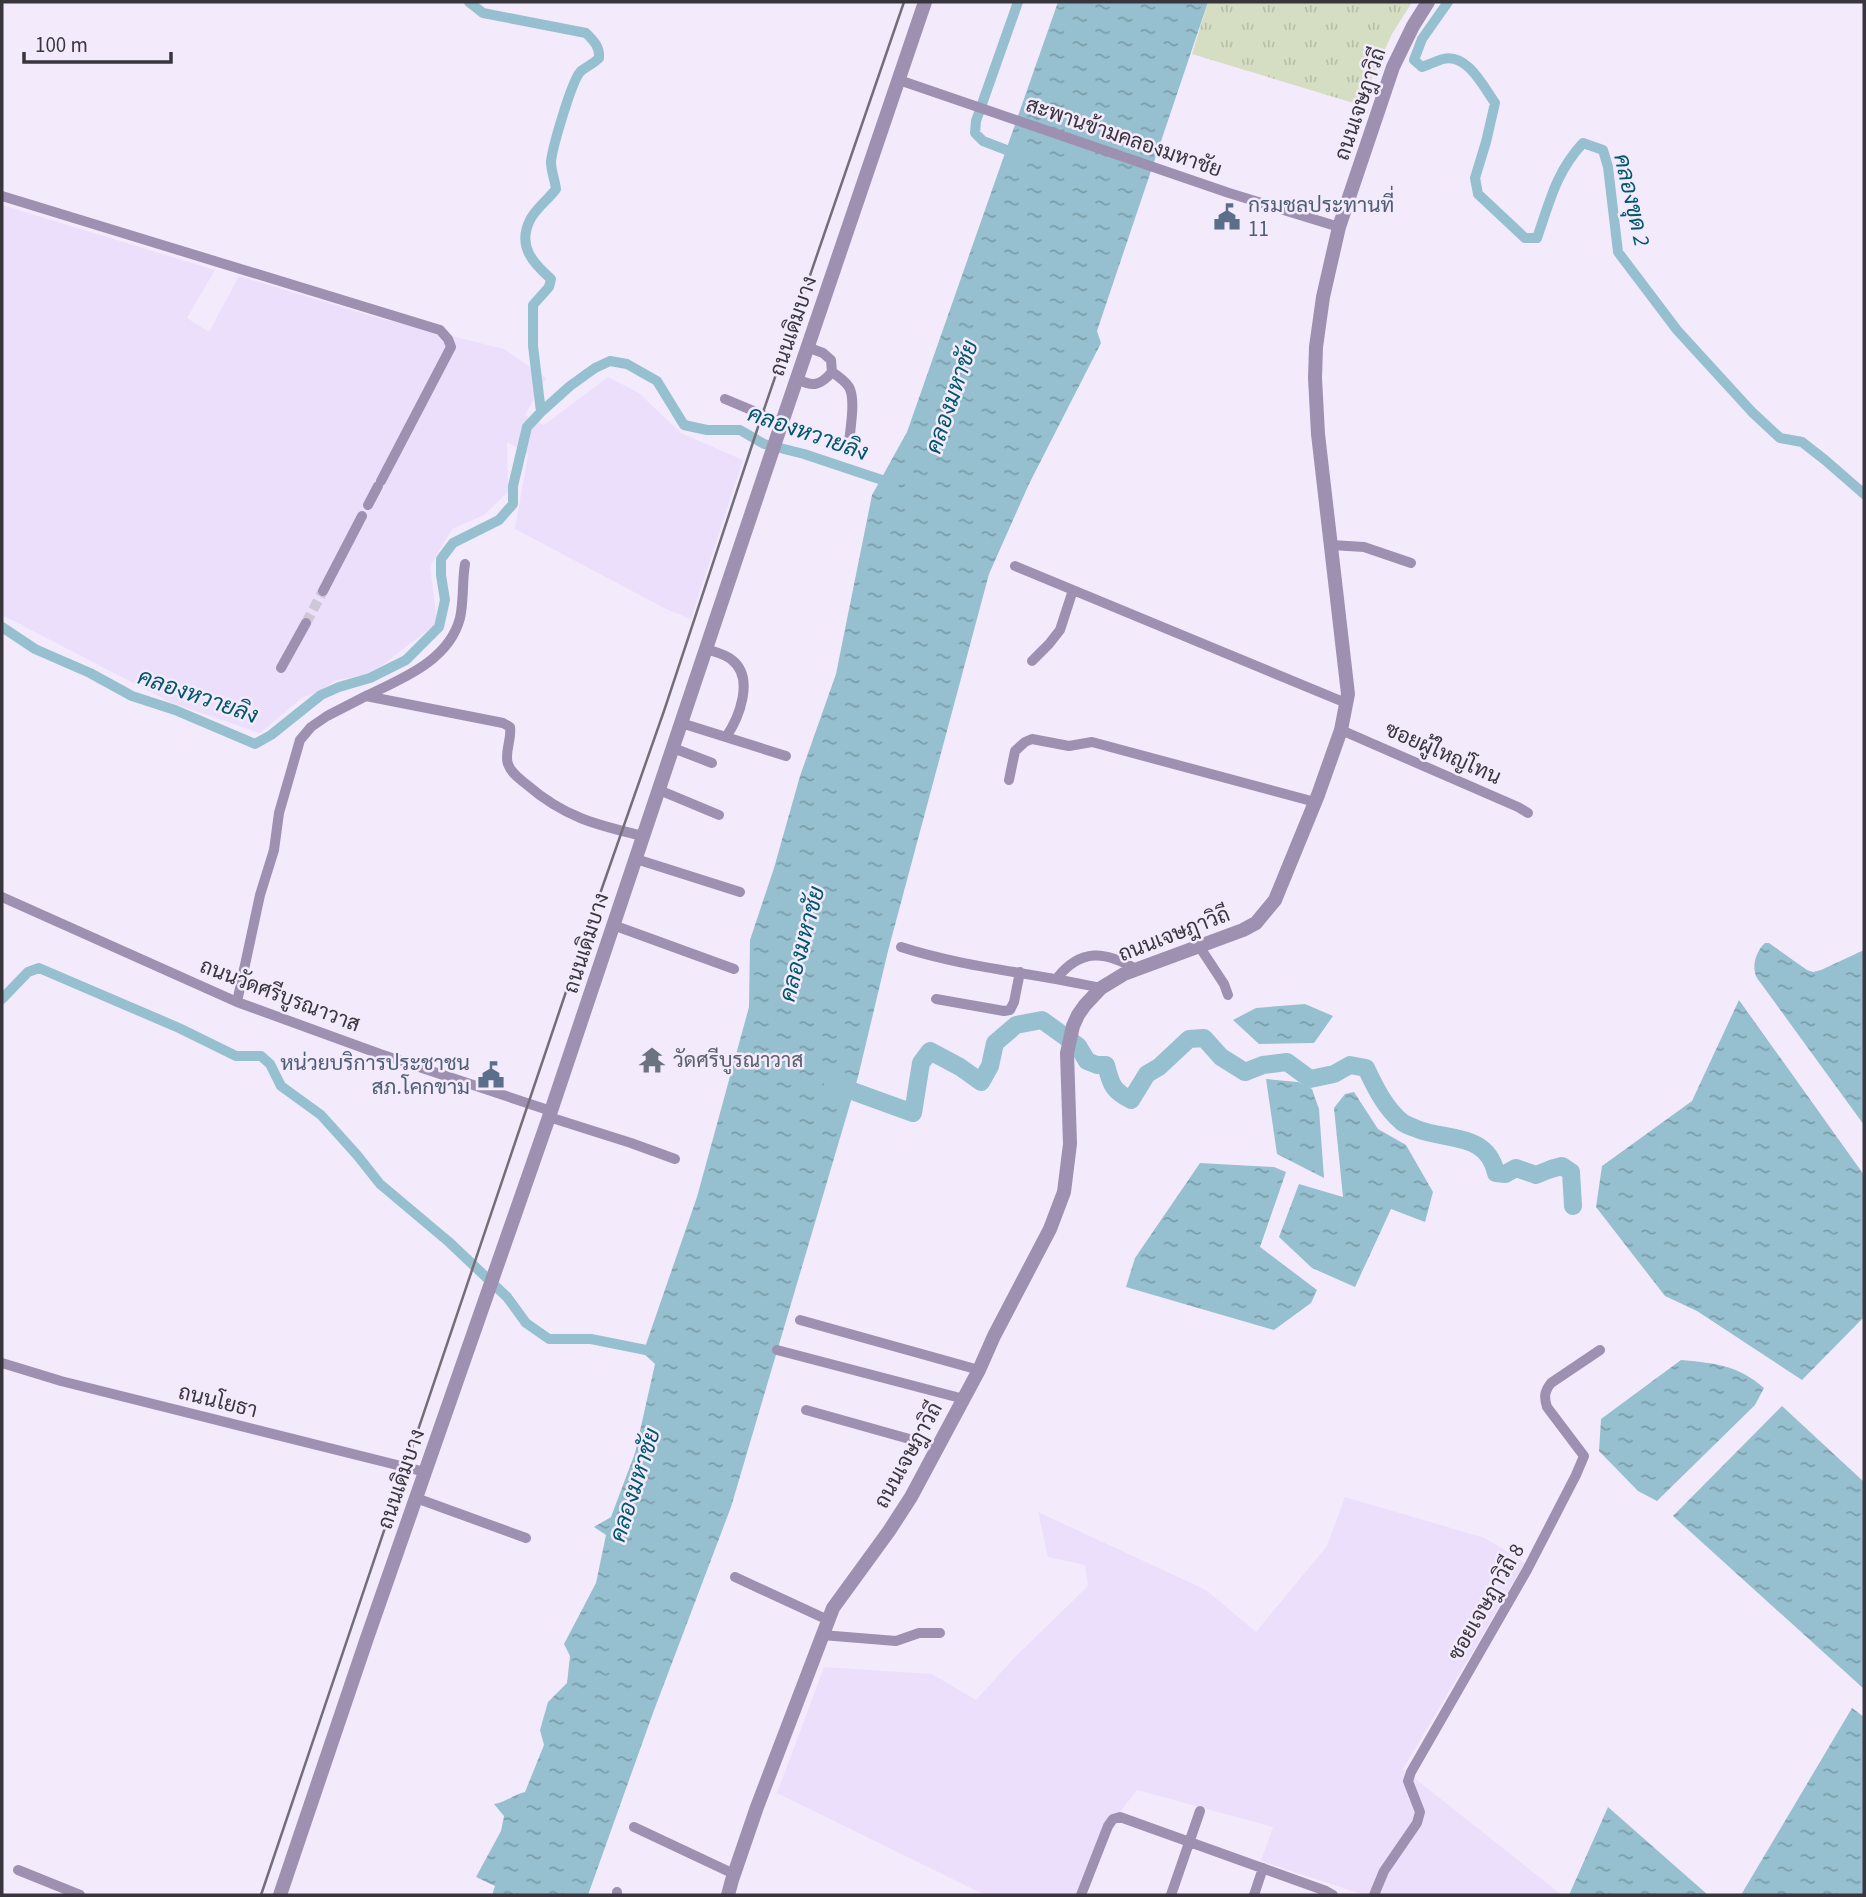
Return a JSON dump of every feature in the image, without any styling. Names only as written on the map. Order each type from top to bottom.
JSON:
[{"type":"street","name":"ถนนเดิมบาง","points":[[280,1895],[500,1261],[925,2]]},
{"type":"street","name":"ถนนเจษฎาวิถี","points":[[728,1895],[772,1767],[839,1597],[897,1519],[964,1399],[993,1336],[1050,1229],[1064,1192],[1070,1144],[1068,1047],[1073,1026],[1085,1005],[1101,988],[1124,974],[1256,923],[1275,900],[1315,802],[1341,730],[1348,686],[1318,434],[1316,347],[1323,297],[1339,227],[1393,67],[1428,2]]},
{"type":"street","name":"สะพานข้ามคลองมหาชัย","points":[[899,80],[1228,193],[1339,227]]},
{"type":"street","points":[[2,196],[440,330],[451,347],[368,505]]},
{"type":"street","points":[[797,379],[809,385],[819,384],[832,372],[831,360],[823,353],[807,347]]},
{"type":"street","points":[[832,372],[847,384],[852,398],[849,444]]},
{"type":"street","points":[[724,399],[779,430]]},
{"type":"street","points":[[323,590],[362,516]]},
{"type":"street","points":[[1331,545],[1364,547],[1411,562]]},
{"type":"street","points":[[237,1002],[260,895],[274,850],[279,813],[300,740],[311,727],[327,716],[420,669],[438,655],[451,638],[460,619],[465,564]]},
{"type":"street","points":[[1015,566],[1346,703]]},
{"type":"street","points":[[1032,661],[1060,630],[1073,590]]},
{"type":"street","points":[[281,668],[306,623]]},
{"type":"street","points":[[706,649],[732,660],[739,667],[743,682],[744,696],[735,725],[726,737]]},
{"type":"street","points":[[366,696],[503,723],[510,727],[512,734],[507,751],[507,762],[512,772],[540,796],[576,817],[600,826],[643,836]]},
{"type":"street","points":[[681,723],[786,756]]},
{"type":"street","name":"ซอยผู้ใหญ่โทน","points":[[1341,730],[1528,813]]},
{"type":"street","points":[[1009,780],[1015,751],[1025,742],[1032,739],[1069,746],[1092,742],[1315,802]]},
{"type":"street","points":[[673,748],[712,763]]},
{"type":"street","points":[[659,790],[719,815]]},
{"type":"street","points":[[636,859],[740,892]]},
{"type":"street","name":"ถนนวัดศรีบูรณาวาส","points":[[2,897],[237,1002],[675,1159]]},
{"type":"street","points":[[614,925],[734,969]]},
{"type":"street","points":[[1199,946],[1224,984],[1228,995]]},
{"type":"street","points":[[901,947],[950,961],[1101,988]]},
{"type":"street","points":[[1056,978],[1066,966],[1078,959],[1094,956],[1119,960],[1136,969]]},
{"type":"street","points":[[936,999],[1010,1010],[1020,972]]},
{"type":"street","points":[[800,1320],[979,1370]]},
{"type":"street","points":[[777,1350],[964,1399]]},
{"type":"street","name":"ซอยเจษฎาวิถี 8","points":[[1374,1895],[1384,1871],[1417,1823],[1420,1812],[1409,1781],[1411,1772],[1527,1570],[1584,1456],[1547,1407],[1544,1399],[1546,1390],[1551,1383],[1600,1350]]},
{"type":"street","name":"ถนนโยธา","points":[[2,1363],[61,1381],[425,1472]]},
{"type":"street","points":[[806,1410],[938,1447]]},
{"type":"street","points":[[416,1498],[526,1538]]},
{"type":"street","points":[[735,1577],[828,1620]]},
{"type":"street","points":[[822,1635],[896,1641],[919,1633],[940,1633]]},
{"type":"street","points":[[1171,1895],[1200,1811]]},
{"type":"street","points":[[1081,1895],[1108,1826],[1113,1819],[1120,1817],[1333,1895]]},
{"type":"street","points":[[634,1827],[734,1874]]},
{"type":"street","points":[[1254,1895],[1264,1868]]},
{"type":"street","points":[[18,1870],[80,1895]]},
{"type":"shaded area","points":[[2,205],[215,270],[187,318],[209,332],[239,276],[371,316],[504,349],[546,378],[525,415],[544,425],[608,377],[639,393],[681,433],[743,460],[691,619],[666,609],[515,529],[528,454],[507,442],[508,492],[484,515],[452,529],[430,566],[437,623],[372,673],[334,681],[316,694],[303,697],[260,733],[172,703],[2,615]]},
{"type":"shaded area","points":[[1345,1497],[1485,1538],[1525,1563],[1403,1769],[1562,1895],[1364,1895],[1261,1861],[1273,1827],[1137,1790],[1120,1812],[1086,1895],[985,1895],[777,1793],[824,1667],[932,1674],[976,1700],[1015,1657],[1088,1586],[1085,1565],[1048,1557],[1038,1512],[1206,1590],[1256,1632],[1327,1546]]},
{"type":"green space","points":[[1208,2],[1412,2],[1392,34],[1360,105],[1192,54]]},
{"type":"water","name":"คลองมหาชัย","points":[[1058,2],[1208,2],[1097,331],[1101,343],[1029,484],[989,574],[888,951],[858,1077],[731,1507],[588,1895],[492,1895],[495,1886],[476,1877],[501,1831],[504,1816],[494,1804],[525,1792],[544,1745],[540,1730],[548,1702],[567,1683],[570,1656],[564,1644],[596,1583],[606,1535],[594,1527],[611,1517],[635,1453],[655,1364],[643,1353],[697,1197],[749,1007],[750,940],[800,776],[836,674],[872,495],[907,432]]},
{"type":"water","points":[[1765,943],[1813,972],[1864,950],[1864,1125],[1757,978],[1755,959]]},
{"type":"water","points":[[1739,1000],[1864,1175],[1864,1317],[1802,1380],[1697,1311],[1665,1296],[1596,1207],[1602,1166],[1692,1101]]},
{"type":"water","points":[[1305,1004],[1333,1016],[1314,1043],[1259,1044],[1233,1020],[1256,1008]]},
{"type":"water","points":[[1266,1079],[1298,1082],[1312,1089],[1319,1109],[1324,1178],[1277,1154]]},
{"type":"water","points":[[1354,1092],[1378,1129],[1406,1145],[1433,1192],[1425,1222],[1391,1209],[1355,1287],[1312,1268],[1279,1237],[1299,1184],[1343,1197],[1334,1108],[1345,1094]]},
{"type":"water","points":[[1200,1163],[1274,1167],[1286,1172],[1260,1247],[1317,1290],[1311,1303],[1274,1330],[1126,1287],[1135,1258]]},
{"type":"water","points":[[1681,1360],[1715,1364],[1735,1370],[1764,1388],[1755,1405],[1657,1501],[1638,1491],[1599,1451],[1601,1419]]},
{"type":"water","points":[[1782,1406],[1864,1482],[1864,1689],[1673,1516]]},
{"type":"water","points":[[1852,1708],[1864,1717],[1864,1895],[1741,1895]]},
{"type":"water","points":[[1608,1807],[1708,1895],[1569,1895]]},
{"type":"waterway","points":[[469,2],[483,13],[586,33],[599,51],[599,58],[577,77],[563,115],[551,162],[556,189],[533,216],[526,229],[525,238],[529,253],[538,267],[551,279],[549,287],[533,305],[533,346],[541,412]]},
{"type":"waterway","points":[[1017,154],[983,141],[975,133],[976,121],[1018,2]]},
{"type":"waterway","name":"คลองขุด 2","points":[[1448,2],[1422,39],[1414,60],[1422,67],[1443,59],[1460,61],[1474,72],[1495,103],[1475,178],[1478,194],[1525,238],[1537,238],[1555,188],[1574,154],[1583,143],[1603,150],[1608,167],[1618,252],[1677,330],[1752,412],[1780,438],[1802,442],[1864,494]]},
{"type":"waterway","name":"คลองหวายลิง","points":[[2,627],[35,649],[90,673],[132,696],[175,710],[255,744],[271,735],[321,695],[370,678],[406,660],[439,627],[445,600],[441,559],[453,543],[499,520],[513,504],[513,486],[527,427],[570,386],[610,361],[627,364],[657,381],[684,425],[707,430],[740,430],[764,444],[804,454],[894,484]]},
{"type":"waterway","points":[[2,999],[28,972],[39,968],[179,1028],[236,1056],[261,1056],[270,1064],[281,1086],[321,1115],[380,1184],[449,1242],[507,1297],[526,1323],[549,1339],[591,1339],[656,1352]]},
{"type":"waterway","points":[[833,1084],[913,1113],[921,1063],[930,1051],[981,1082],[990,1066],[995,1043],[1016,1025],[1042,1020],[1078,1046],[1087,1061],[1106,1065],[1114,1087],[1131,1100],[1147,1074],[1159,1067],[1189,1039],[1204,1038],[1221,1057],[1245,1072],[1263,1065],[1287,1062],[1310,1079],[1334,1074],[1350,1065],[1366,1068],[1386,1104],[1402,1122],[1429,1133],[1475,1144],[1491,1160],[1496,1173],[1505,1174],[1516,1168],[1536,1175],[1562,1166],[1571,1172],[1573,1206]]},
{"type":"tunnel","points":[[306,623],[323,591]]},
{"type":"railway","points":[[261,1895],[904,2]]},
{"type":"place","name":"กรมชลประทานที่ 11","points":[[1227,217]]},
{"type":"place","name":"วัดศรีบูรณาวาส","points":[[652,1060]]},
{"type":"place","name":"หน่วยบริการประชาชน สภ.โคกขาม","points":[[491,1075]]}]
